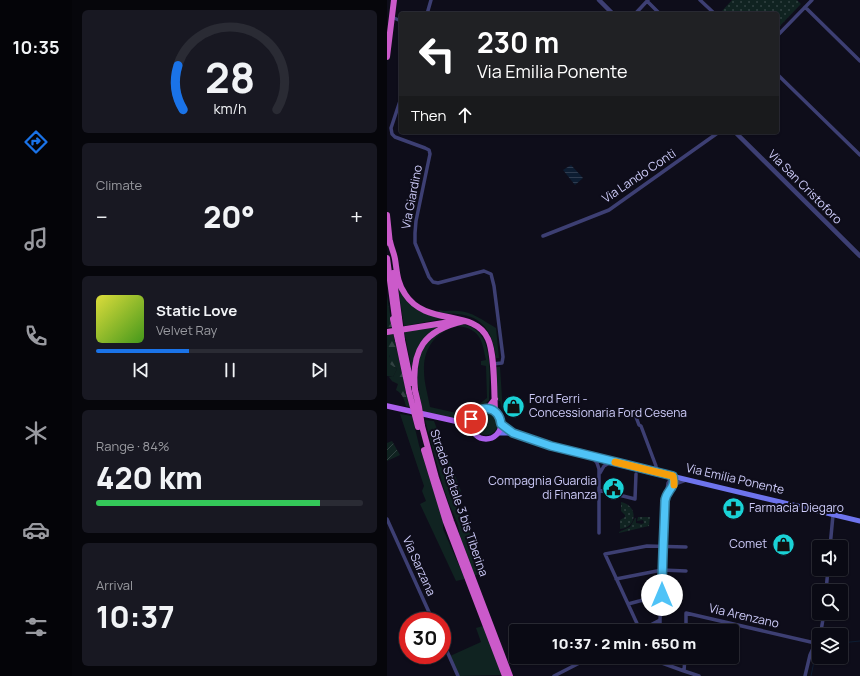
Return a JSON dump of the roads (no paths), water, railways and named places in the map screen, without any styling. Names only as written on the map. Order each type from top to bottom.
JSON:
[{"type":"highway","points":[[387,20],[390,0]]},
{"type":"highway","points":[[387,57],[394,0]]},
{"type":"highway","points":[[387,215],[395,318]]},
{"type":"highway","points":[[389,241],[395,258],[400,285],[412,303],[421,310],[433,315],[474,324],[482,330],[487,338],[491,348],[495,412]]},
{"type":"highway","points":[[387,258],[395,318]]},
{"type":"highway","points":[[387,291],[395,318],[412,391]]},
{"type":"highway","points":[[387,332],[445,322],[465,321]]},
{"type":"highway","points":[[412,391],[415,361],[419,350],[425,342],[431,335],[439,330],[465,321]]},
{"type":"highway","name":"Strada Statale 3 bis Tiberina","points":[[412,391],[419,407],[420,427],[436,478],[501,659],[505,676]]},
{"type":"highway","points":[[488,408],[495,399]]},
{"type":"highway","name":"Strada Statale 3 bis Tiberina","points":[[501,659],[510,676]]},
{"type":"main road","points":[[387,406],[455,421],[471,429],[476,436],[484,439],[493,437],[498,433],[501,419],[495,412],[488,408],[478,411],[471,419],[471,429]]},
{"type":"main road","points":[[455,421],[471,419]]},
{"type":"main road","name":"Via Emilia Ponente","points":[[501,424],[513,433],[551,446],[687,480],[758,495],[860,521]]},
{"type":"main road","name":"Via Emilia Ponente","points":[[498,433],[513,433]]},
{"type":"street","points":[[428,12],[431,0]]},
{"type":"street","points":[[599,0],[611,12]]},
{"type":"street","points":[[700,0],[713,12]]},
{"type":"street","points":[[779,34],[813,0]]},
{"type":"street","points":[[637,12],[648,1],[658,12]]},
{"type":"street","points":[[805,7],[860,61]]},
{"type":"street","points":[[394,18],[399,20]]},
{"type":"street","points":[[779,76],[860,155]]},
{"type":"street","name":"Via Giardino","points":[[399,104],[391,128],[391,134],[395,138],[429,150],[430,154],[416,221],[415,244],[429,277],[433,282],[438,283],[484,271],[491,274],[495,286],[503,357],[502,363],[492,364]]},
{"type":"street","name":"Via Lando Conti","points":[[543,236],[609,210],[716,134]]},
{"type":"street","name":"Via San Cristoforo","points":[[737,134],[860,256]]},
{"type":"street","points":[[636,417],[639,425],[641,426],[656,466],[656,472]]},
{"type":"street","points":[[592,457],[597,462],[600,469]]},
{"type":"street","points":[[599,533],[599,474],[602,459]]},
{"type":"street","points":[[600,469],[606,464],[612,462]]},
{"type":"street","points":[[599,490],[635,499],[636,474]]},
{"type":"street","points":[[664,474],[668,483]]},
{"type":"street","points":[[660,624],[666,498],[668,483],[672,476]]},
{"type":"street","points":[[666,498],[673,486],[674,481],[672,476]]},
{"type":"street","points":[[673,486],[687,480]]},
{"type":"street","points":[[831,540],[833,515]]},
{"type":"street","name":"Via Sarzana","points":[[387,519],[429,612]]},
{"type":"street","points":[[387,531],[391,528]]},
{"type":"street","points":[[636,624],[605,554],[640,547],[685,547]]},
{"type":"street","points":[[616,579],[662,570],[686,572]]},
{"type":"street","points":[[628,604],[662,595]]},
{"type":"street","name":"Via Arenzano","points":[[686,624],[686,613],[733,624]]},
{"type":"street","points":[[652,624],[660,620]]},
{"type":"street","name":"Via Arenzano","points":[[739,625],[812,642]]},
{"type":"street","points":[[805,676],[812,650]]},
{"type":"street","points":[[451,660],[458,676]]},
{"type":"street","points":[[554,676],[577,664]]},
{"type":"street","points":[[665,664],[699,676]]},
{"type":"street","points":[[685,664],[685,671]]},
{"type":"water","points":[[571,165],[583,178],[575,185],[563,170]]},
{"type":"waterway","points":[[848,642],[860,641]]},
{"type":"waterway","points":[[811,676],[814,664]]},
{"type":"place","name":"Ford Ferri - Concessionaria Ford Cesena","points":[[514,406]]},
{"type":"place","name":"Compagnia Guardia di Finanza","points":[[613,488]]},
{"type":"place","name":"Farmacia Diegaro","points":[[733,508]]},
{"type":"place","name":"Comet","points":[[783,544]]}]
